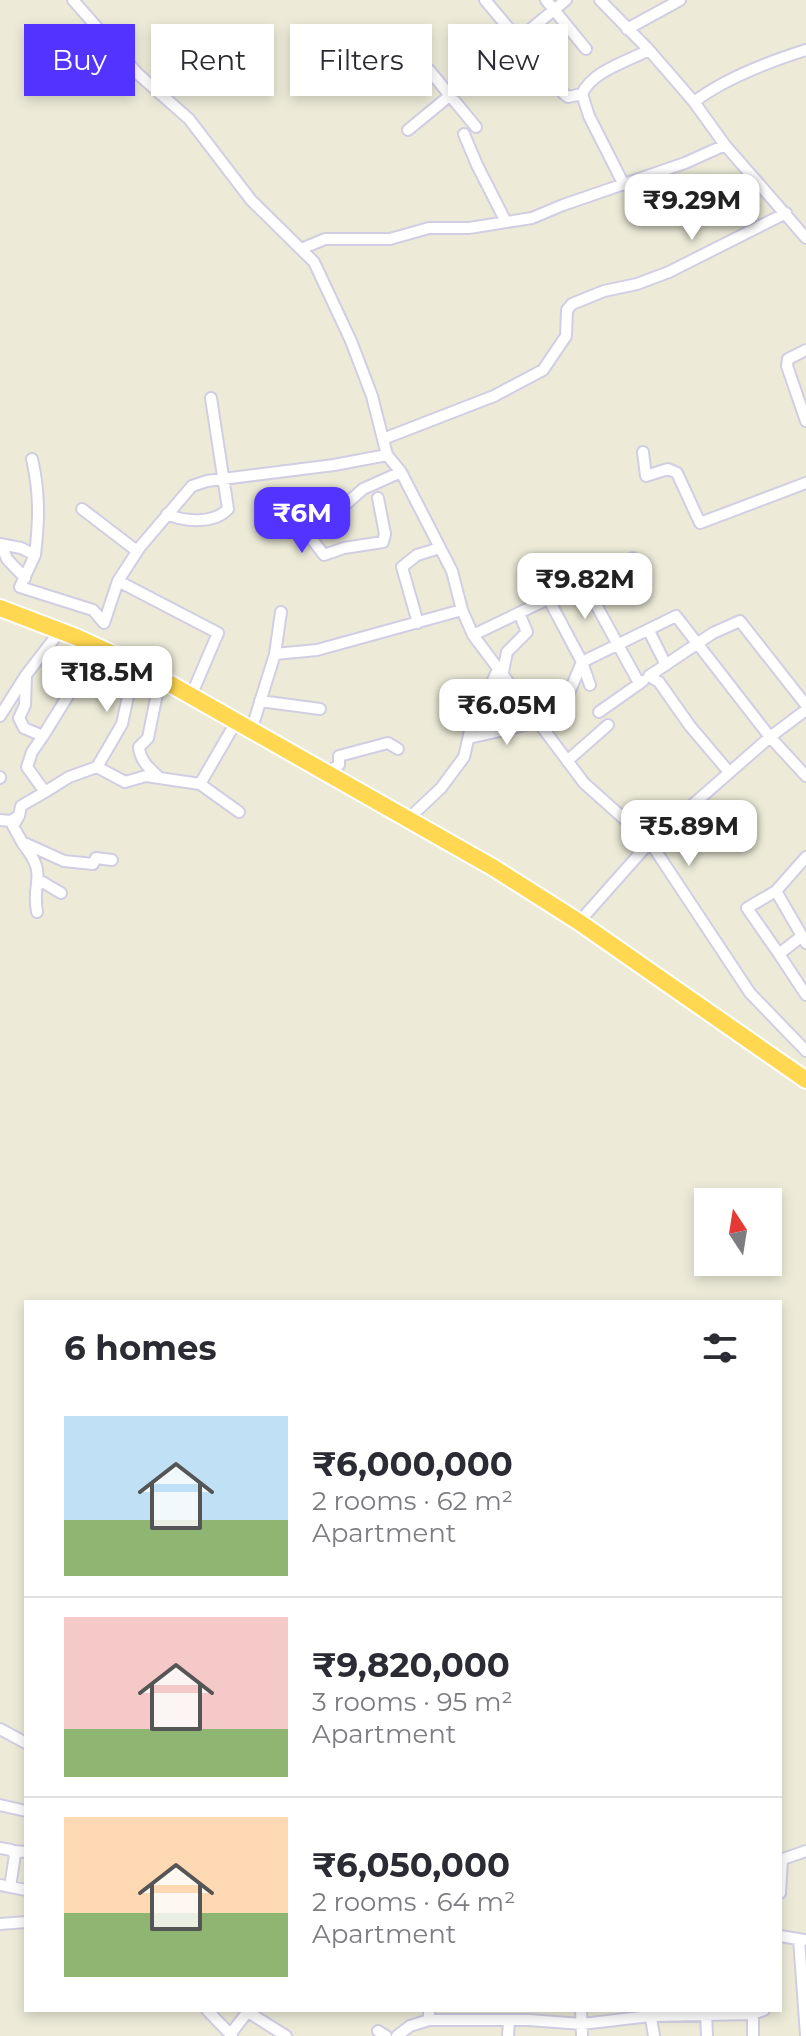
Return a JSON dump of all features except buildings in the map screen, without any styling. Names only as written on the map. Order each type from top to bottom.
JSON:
[{"type":"highway","points":[[0,608],[135,664],[494,868],[579,922],[806,1080]]},
{"type":"street","points":[[73,0],[138,74],[189,119],[251,200],[314,262],[351,341],[372,396],[387,455],[401,472],[452,571],[462,610],[473,635],[584,783],[650,842],[750,993],[806,1051]]},
{"type":"street","points":[[485,0],[505,24]]},
{"type":"street","points":[[546,0],[586,49]]},
{"type":"street","points":[[537,24],[566,0]]},
{"type":"street","points":[[600,0],[649,50],[694,102],[725,145],[805,235]]},
{"type":"street","points":[[627,29],[680,0]]},
{"type":"street","points":[[624,185],[589,116],[582,94],[585,86],[598,76],[649,50]]},
{"type":"street","points":[[694,102],[708,91],[780,58],[806,50]]},
{"type":"street","points":[[432,74],[448,95]]},
{"type":"street","points":[[567,96],[582,94]]},
{"type":"street","points":[[408,130],[449,96],[476,127]]},
{"type":"street","points":[[464,134],[506,222]]},
{"type":"street","points":[[301,249],[325,239],[390,239],[429,228],[469,228],[532,218],[685,163],[725,145]]},
{"type":"street","points":[[383,439],[494,396],[543,370],[566,336],[567,310],[572,304],[669,272],[786,213]]},
{"type":"street","points":[[806,350],[792,355],[787,366],[806,421]]},
{"type":"street","points":[[167,514],[190,520],[225,514],[228,509],[211,398]]},
{"type":"street","points":[[643,452],[646,476],[668,469],[677,473],[700,523],[806,483]]},
{"type":"street","points":[[32,459],[40,515],[35,555],[20,587],[93,610],[104,623],[118,581],[137,551],[192,486],[387,455]]},
{"type":"street","points":[[378,498],[385,534],[383,542],[344,548],[324,555],[302,526],[314,517],[346,504],[363,489],[401,472]]},
{"type":"street","points":[[82,509],[137,551]]},
{"type":"street","points":[[0,544],[21,548],[35,555]]},
{"type":"street","points":[[0,544],[7,559],[25,578]]},
{"type":"street","points":[[418,623],[402,567],[417,555],[440,548]]},
{"type":"street","points":[[473,635],[633,558]]},
{"type":"street","points":[[118,581],[218,633],[191,696]]},
{"type":"street","points":[[583,581],[639,683]]},
{"type":"street","points":[[548,598],[582,662],[590,685]]},
{"type":"street","points":[[275,654],[317,650],[462,610]]},
{"type":"street","points":[[200,784],[260,701],[275,654],[281,612]]},
{"type":"street","points":[[407,820],[441,788],[464,757],[469,738],[507,652],[527,632],[519,613]]},
{"type":"street","points":[[469,738],[538,722],[567,698],[582,662],[676,616],[770,737],[806,776]]},
{"type":"street","points":[[579,922],[650,842],[806,708],[740,621],[698,643],[599,712]]},
{"type":"street","points":[[0,716],[26,675],[60,631]]},
{"type":"street","points":[[649,631],[666,665]]},
{"type":"street","points":[[45,792],[27,767],[32,752],[98,647]]},
{"type":"street","points":[[37,912],[34,895],[39,880],[34,857],[13,826],[21,806],[69,777],[97,767],[122,724],[135,664]]},
{"type":"street","points":[[26,675],[25,705],[19,718],[24,728],[43,736]]},
{"type":"street","points":[[649,676],[659,682],[690,726],[729,772]]},
{"type":"street","points":[[160,679],[148,738],[139,747],[139,754],[160,778]]},
{"type":"street","points":[[260,701],[320,709]]},
{"type":"street","points":[[567,761],[608,725]]},
{"type":"street","points":[[326,773],[339,765],[339,756],[388,743],[398,749]]},
{"type":"street","points":[[97,767],[125,782],[146,776],[200,784],[239,812]]},
{"type":"street","points":[[0,820],[10,821],[19,816]]},
{"type":"street","points":[[22,842],[64,861],[93,864],[96,858],[112,860]]},
{"type":"street","points":[[806,857],[776,891],[747,908],[806,995]]},
{"type":"street","points":[[39,880],[61,893]]},
{"type":"street","points":[[776,891],[804,940],[779,954]]},
{"type":"street","points":[[0,1729],[24,1742]]},
{"type":"street","points":[[0,1805],[24,1811]]},
{"type":"street","points":[[0,1848],[24,1852]]},
{"type":"street","points":[[5,1886],[13,1851]]},
{"type":"street","points":[[782,1859],[806,1851]]},
{"type":"street","points":[[0,1924],[24,1922]]},
{"type":"street","points":[[782,1936],[802,1939],[806,2035]]},
{"type":"street","points":[[210,2012],[231,2036],[248,2012]]},
{"type":"street","points":[[250,2012],[286,2036]]},
{"type":"street","points":[[581,2012],[582,2036]]},
{"type":"street","points":[[706,2012],[707,2036]]},
{"type":"street","points":[[397,2036],[429,2015],[482,2015],[509,2020],[529,2015],[582,2024],[650,2013],[758,2012]]},
{"type":"street","points":[[650,2013],[654,2036]]},
{"type":"street","points":[[753,2014],[753,2036]]},
{"type":"street","points":[[508,2036],[509,2020]]}]
